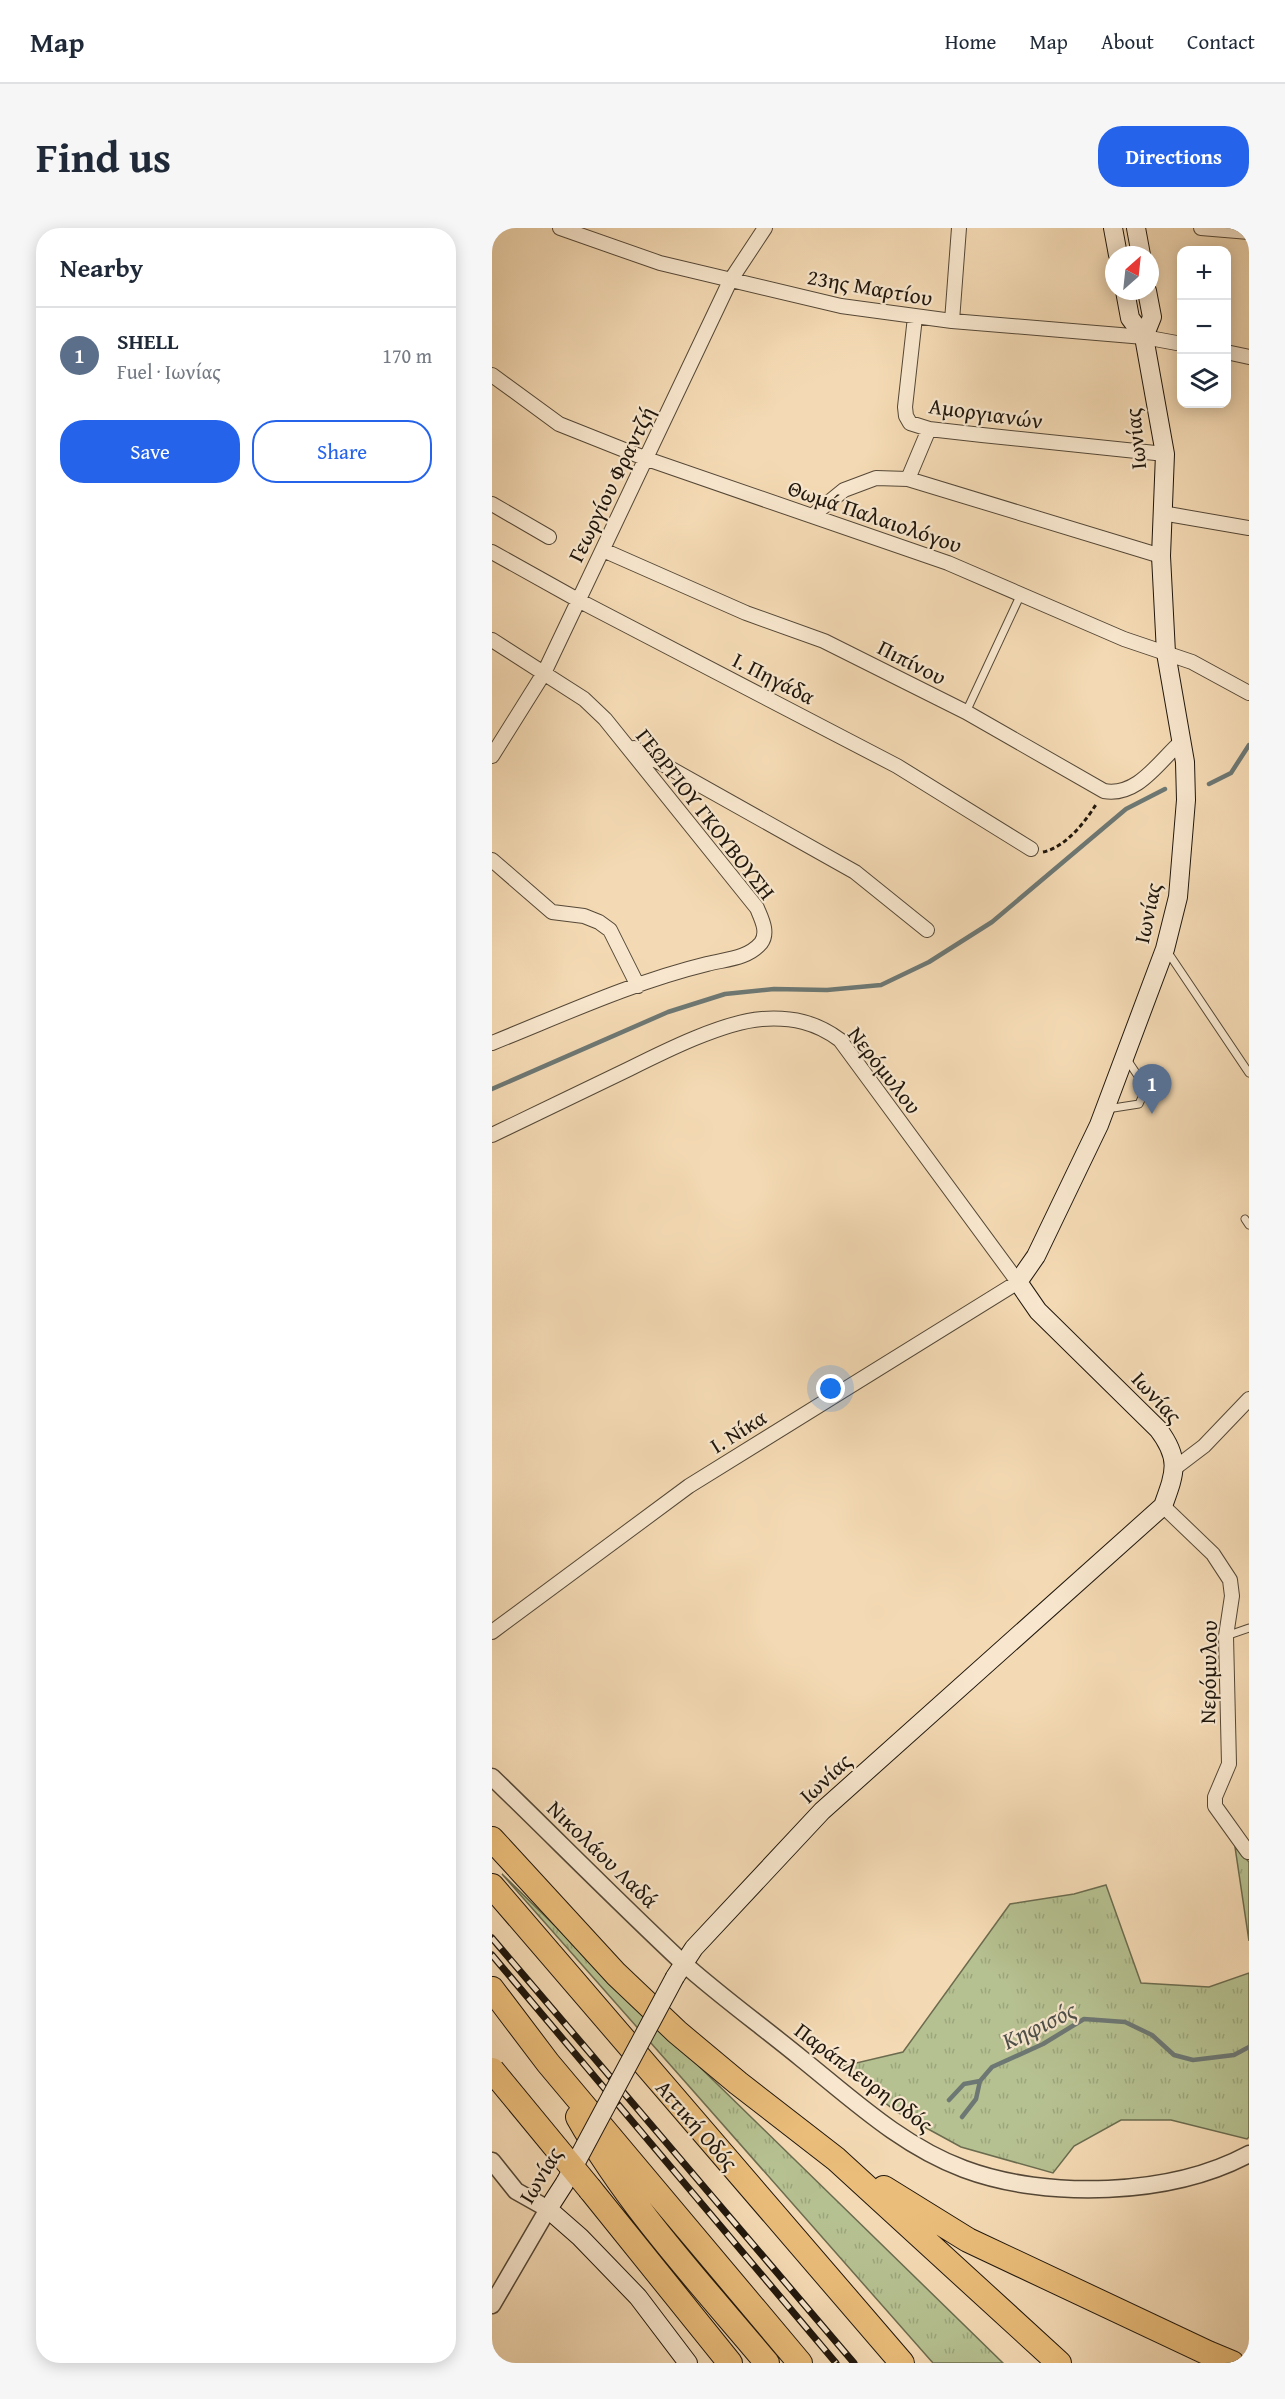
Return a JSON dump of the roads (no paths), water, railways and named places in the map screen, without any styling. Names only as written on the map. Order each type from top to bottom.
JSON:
[{"type":"highway","points":[[492,1839],[616,1974],[677,2032],[836,2159],[1059,2363]]},
{"type":"highway","name":"Αττική Οδός","points":[[492,1886],[902,2363]]},
{"type":"highway","points":[[492,1989],[548,2063],[800,2363]]},
{"type":"highway","points":[[548,2063],[597,2151],[662,2236],[767,2363]]},
{"type":"highway","points":[[492,2070],[730,2363]]},
{"type":"highway","points":[[836,2159],[968,2240],[1210,2358],[1232,2363]]},
{"type":"main road","points":[[1113,228],[1116,246]]},
{"type":"main road","points":[[1136,228],[1139,246]]},
{"type":"main road","name":"Ιωνίας","points":[[1127,300],[1130,318],[1144,337],[1165,454],[1161,556],[1167,653],[1185,762],[1186,800],[1178,897],[1166,949],[1105,1110],[1036,1256],[1018,1282],[1038,1311],[1158,1429],[1169,1447],[1175,1468]]},
{"type":"main road","name":"Ιωνίας","points":[[1144,337],[1152,317],[1149,300]]},
{"type":"main road","points":[[1163,1506],[1175,1468]]},
{"type":"main road","name":"Ιωνίας","points":[[548,2209],[566,2181],[679,1970],[694,1948],[822,1811],[1163,1506]]},
{"type":"main road","points":[[548,2209],[638,2297],[688,2363]]},
{"type":"street","name":"23ης Μαρτίου","points":[[560,228],[660,263],[841,306],[915,317],[1144,337],[1177,343]]},
{"type":"street","name":"Γεωργίου Φραντζή","points":[[492,756],[544,673],[730,281],[765,228]]},
{"type":"street","points":[[952,321],[959,228]]},
{"type":"street","points":[[1201,228],[1249,232]]},
{"type":"street","name":"Αμοργιανών","points":[[915,317],[906,416],[910,423],[929,429],[1165,454]]},
{"type":"street","points":[[1231,353],[1249,357]]},
{"type":"street","name":"Θωμά Παλαιολόγου","points":[[492,375],[559,424],[647,459],[948,563],[1124,639],[1192,662],[1249,693]]},
{"type":"street","points":[[908,479],[929,429]]},
{"type":"street","points":[[812,516],[844,490],[876,478],[908,479],[1161,556]]},
{"type":"street","points":[[492,504],[549,537]]},
{"type":"street","points":[[1161,513],[1249,528]]},
{"type":"street","name":"Πιπίνου","points":[[603,550],[737,609],[824,641],[966,712],[1104,791],[1117,793],[1129,789],[1146,777],[1182,741]]},
{"type":"street","name":"Ι. Πηγάδα","points":[[492,552],[578,600],[897,766],[1031,849]]},
{"type":"street","name":"ΓΕΩΡΓΙΟΥ ΓΚΟΥΒΟΥΣΗ","points":[[492,640],[584,699],[624,742],[757,908],[764,926],[764,936],[760,943],[742,957],[706,964],[638,986],[492,1043]]},
{"type":"street","points":[[624,742],[855,872],[927,930]]},
{"type":"street","points":[[492,860],[552,912],[584,916],[599,922],[610,930],[638,986]]},
{"type":"street","name":"Νερόμυλου","points":[[492,1135],[658,1055],[713,1032],[761,1019],[802,1020],[824,1028],[840,1040],[1018,1282]]},
{"type":"street","name":"Ι. Νίκα","points":[[492,1632],[689,1486],[1018,1282]]},
{"type":"street","points":[[1175,1468],[1204,1446],[1249,1399]]},
{"type":"street","name":"Νερόμυλου","points":[[1163,1506],[1213,1554],[1230,1580],[1232,1596],[1226,1636],[1229,1764],[1215,1797],[1215,1806],[1248,1852]]},
{"type":"street","name":"Νικολάου Λαδά","points":[[492,1776],[679,1970]]},
{"type":"street","name":"Παράπλευρη Οδός","points":[[679,1970],[878,2121],[936,2157],[987,2177],[1035,2187],[1108,2189],[1166,2181],[1214,2169],[1249,2154]]},
{"type":"street","points":[[492,2161],[516,2191],[548,2209]]},
{"type":"street","name":"Ιωνίας","points":[[492,2305],[548,2209]]},
{"type":"lane","points":[[966,712],[1021,594]]},
{"type":"lane","points":[[1166,949],[1249,1073]]},
{"type":"lane","points":[[1105,1110],[1139,1104],[1146,1088],[1125,1057]]},
{"type":"lane","points":[[1226,1636],[1249,1628]]},
{"type":"waterway","points":[[1209,784],[1231,773],[1249,745]]},
{"type":"waterway","points":[[492,1089],[668,1012],[725,994],[774,989],[827,990],[881,985],[929,962],[992,922],[1126,809],[1165,789]]},
{"type":"waterway","name":"Κηφισός","points":[[962,2117],[976,2099],[980,2081],[992,2067],[1043,2044],[1084,2019],[1125,2022],[1152,2035],[1174,2055],[1193,2060],[1234,2055],[1249,2047]]},
{"type":"waterway","name":"Κηφισός","points":[[949,2100],[964,2084],[980,2081]]},
{"type":"railway","points":[[492,1938],[854,2363]]},
{"type":"railway","points":[[492,1955],[836,2363]]},
{"type":"place","name":"SHELL","points":[[1152,1114]]}]
